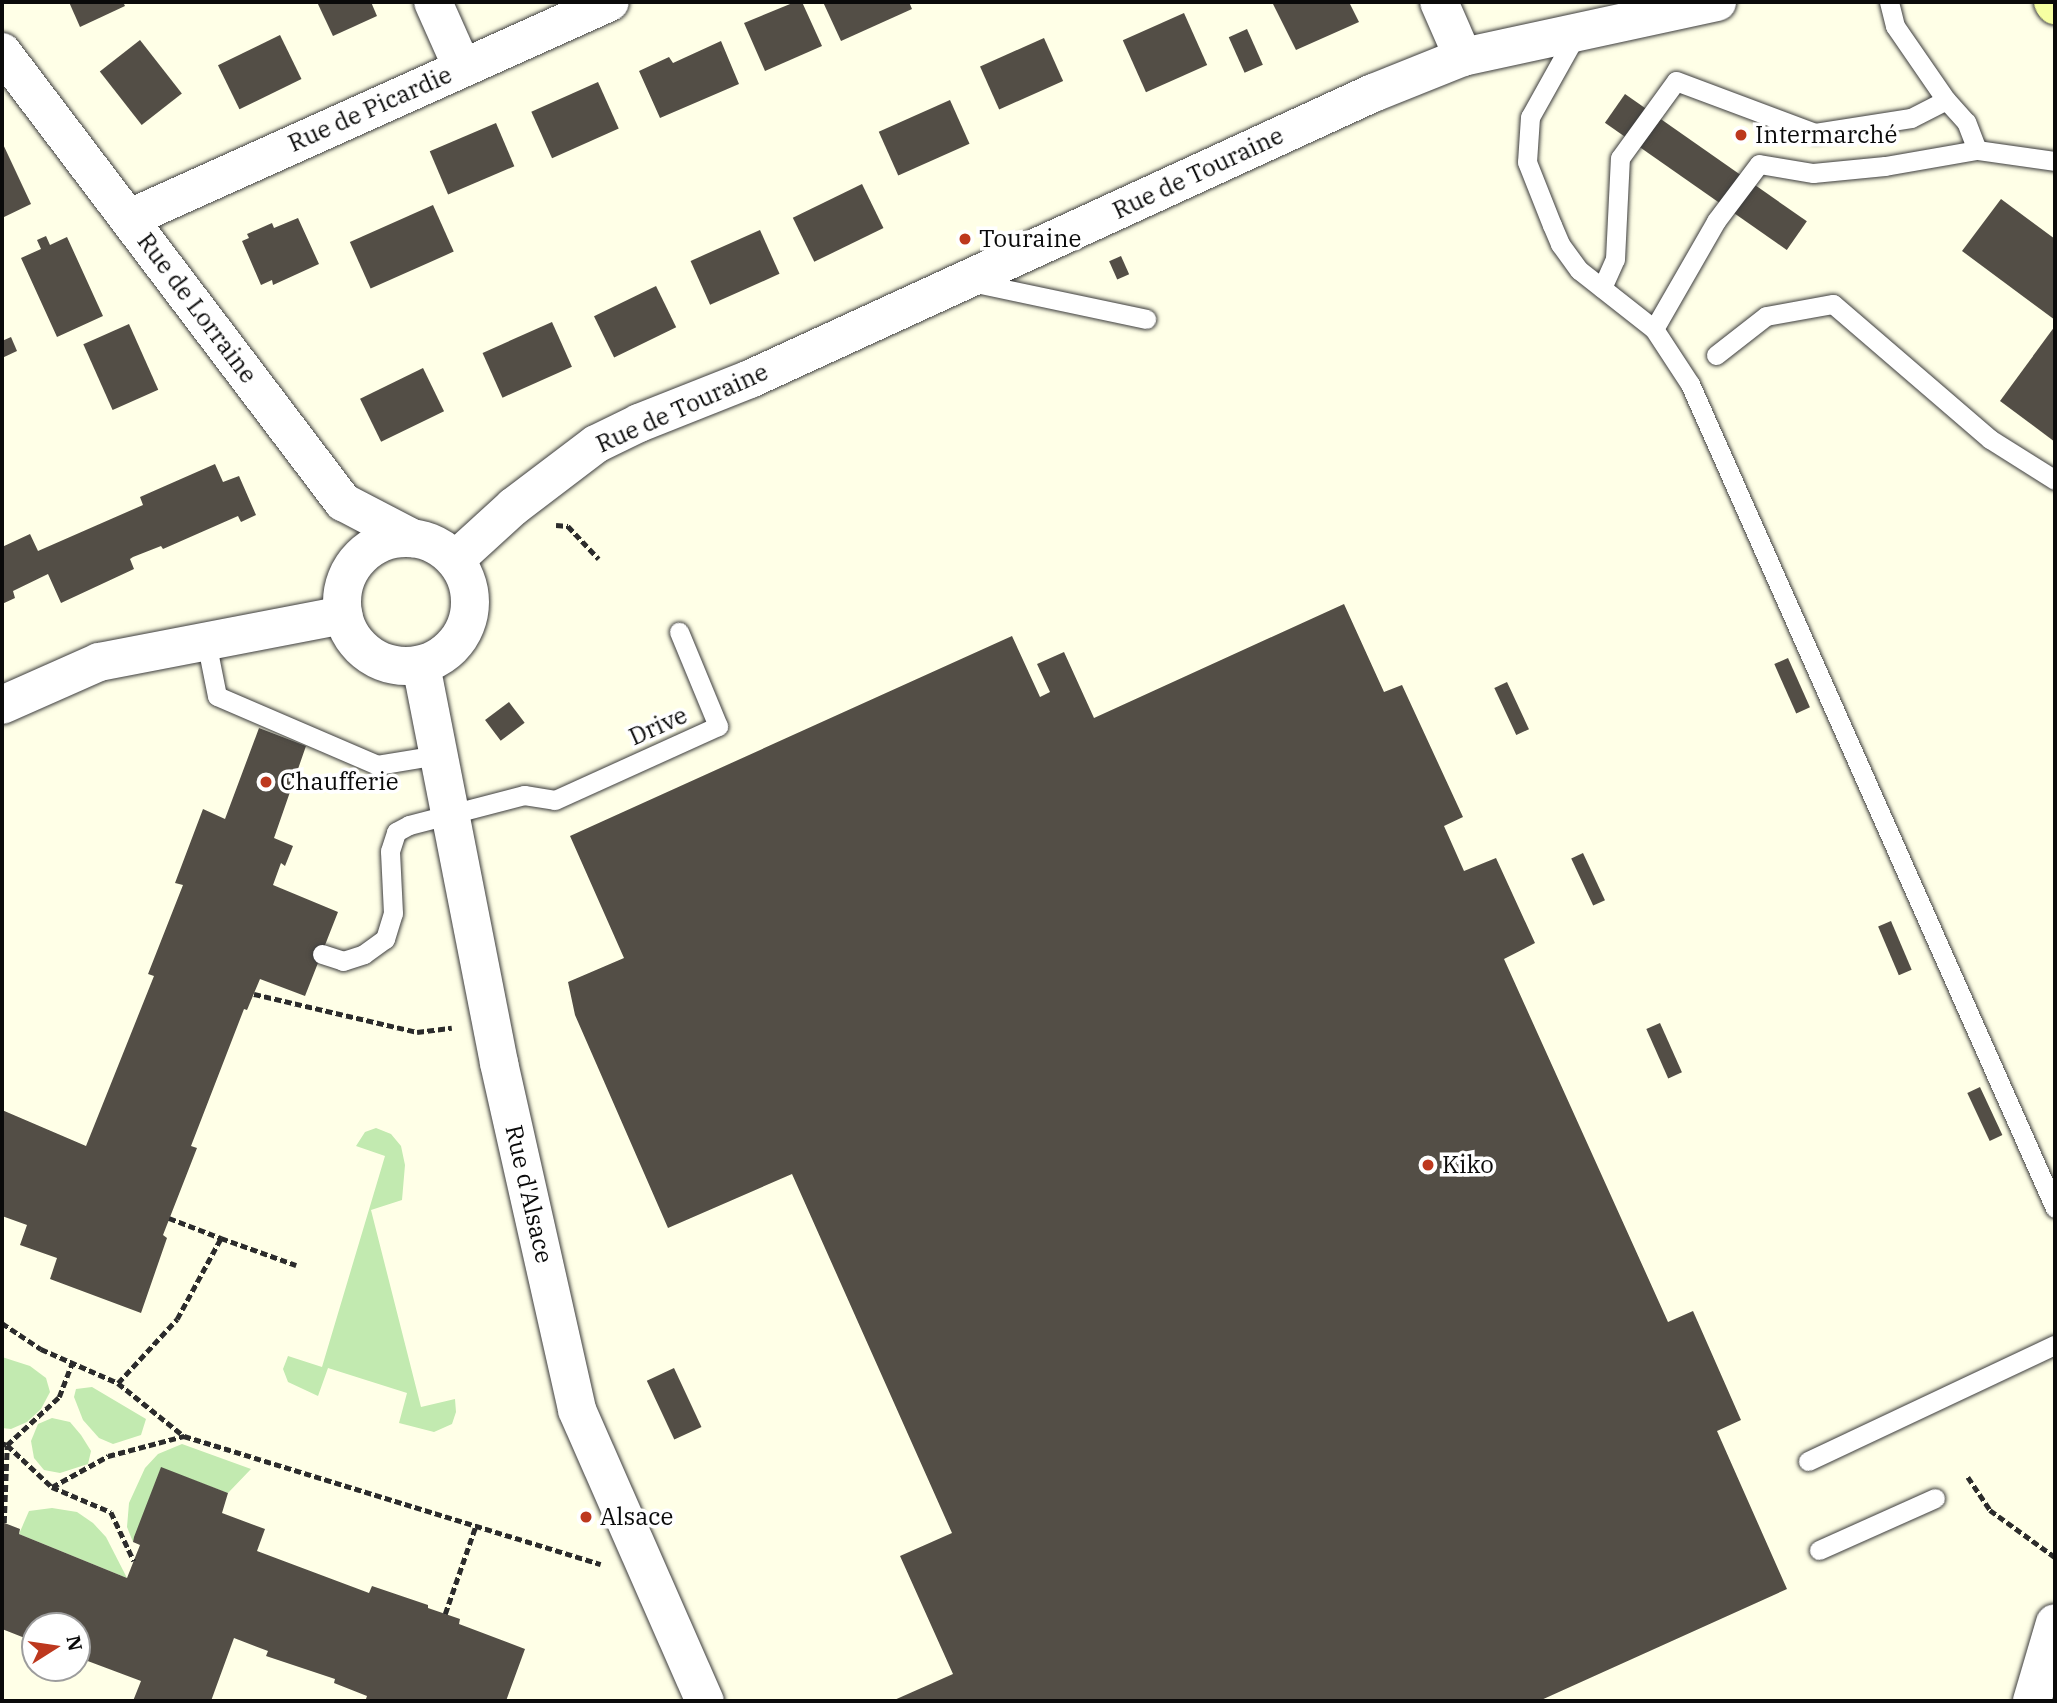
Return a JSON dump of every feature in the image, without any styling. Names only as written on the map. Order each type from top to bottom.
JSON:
[{"type":"street","points":[[433,2],[462,67]]},
{"type":"street","name":"Rue de Picardie","points":[[130,218],[610,2]]},
{"type":"street","points":[[1439,2],[1463,57]]},
{"type":"street","name":"Rue de Touraine","points":[[455,559],[513,507],[596,444],[639,423],[750,379],[967,281],[1373,93],[1463,57],[1717,2]]},
{"type":"street","name":"Rue de Lorraine","points":[[2,52],[342,502],[412,538]]},
{"type":"street","points":[[342,502],[346,542],[344,599],[356,645],[372,658],[392,666],[421,665],[449,650],[462,634],[469,615],[469,594],[464,574],[455,559],[433,544],[412,538],[391,540],[370,548],[354,563],[344,599]]},
{"type":"street","points":[[2,705],[99,662],[206,641],[344,599]]},
{"type":"street","name":"Rue d'Alsace","points":[[421,665],[491,1022],[577,1410],[705,1701]]},
{"type":"street","points":[[2032,1701],[2055,1623]]},
{"type":"lane","points":[[1889,2],[1895,26],[1946,100],[1966,122],[1977,150]]},
{"type":"lane","points":[[1577,33],[1530,117],[1527,162],[1560,244],[1579,270],[1654,329],[1690,384],[2055,1208]]},
{"type":"lane","points":[[1602,288],[1615,259],[1620,158],[1675,81],[1815,133],[1911,118],[1946,100]]},
{"type":"lane","points":[[1654,329],[1716,221],[1759,164],[1813,173],[1885,166],[1977,150],[2055,161]]},
{"type":"lane","points":[[967,281],[1146,318]]},
{"type":"lane","points":[[1716,355],[1766,316],[1833,304],[1990,439],[2055,480]]},
{"type":"lane","name":"Drive","points":[[450,815],[524,795],[555,800],[718,726],[679,632]]},
{"type":"lane","points":[[206,641],[217,696],[377,765],[438,755]]},
{"type":"lane","points":[[322,954],[343,961],[364,954],[384,939],[393,913],[390,851],[396,832],[409,825],[450,815]]},
{"type":"lane","points":[[1808,1461],[2055,1345]]},
{"type":"lane","points":[[1819,1550],[1935,1498]]},
{"type":"path","points":[[513,507],[532,524],[568,526],[598,559]]},
{"type":"path","points":[[254,994],[417,1032],[491,1022]]},
{"type":"path","points":[[169,1218],[296,1265]]},
{"type":"path","points":[[118,1383],[177,1319],[221,1238]]},
{"type":"path","points":[[2,1323],[41,1349],[118,1383],[184,1436],[652,1580]]},
{"type":"path","points":[[4,1523],[4,1444],[59,1397],[72,1363]]},
{"type":"path","points":[[52,1487],[108,1456],[184,1436]]},
{"type":"path","points":[[4,1444],[52,1487],[111,1512],[134,1561]]},
{"type":"path","points":[[1968,1477],[1990,1510],[2055,1557]]},
{"type":"path","points":[[445,1614],[476,1525]]},
{"type":"green space","points":[[376,1128],[391,1134],[401,1146],[405,1165],[402,1200],[371,1210],[421,1407],[455,1399],[456,1412],[452,1424],[434,1432],[399,1423],[407,1393],[328,1368],[318,1396],[288,1382],[283,1369],[288,1356],[322,1367],[385,1156],[356,1146],[365,1132]]},
{"type":"green space","points":[[2,1357],[30,1366],[46,1378],[50,1392],[41,1409],[27,1422],[11,1429],[2,1428]]},
{"type":"green space","points":[[92,1387],[146,1419],[141,1435],[113,1444],[99,1438],[83,1420],[74,1397],[76,1389]]},
{"type":"green space","points":[[52,1418],[70,1422],[81,1435],[91,1451],[88,1464],[60,1473],[44,1470],[34,1458],[31,1441],[38,1424]]},
{"type":"green space","points":[[182,1444],[251,1469],[228,1493],[161,1468],[133,1542],[127,1527],[129,1503],[145,1468],[158,1454]]},
{"type":"green space","points":[[52,1508],[77,1512],[93,1523],[106,1537],[127,1578],[19,1534],[29,1511]]},
{"type":"building","points":[[69,2],[123,2],[125,6],[80,27]]},
{"type":"building","points":[[317,2],[371,2],[377,16],[333,36]]},
{"type":"building","points":[[795,2],[802,2],[822,46],[765,71],[744,23]]},
{"type":"building","points":[[823,2],[909,2],[912,9],[841,41]]},
{"type":"building","points":[[1349,2],[1359,22],[1296,50],[1273,4]]},
{"type":"building","points":[[1184,13],[1207,65],[1146,92],[1123,40]]},
{"type":"building","points":[[1247,29],[1263,65],[1245,73],[1229,37]]},
{"type":"building","points":[[280,35],[301,79],[239,109],[218,65]]},
{"type":"building","points":[[1044,38],[1063,81],[999,109],[980,66]]},
{"type":"building","points":[[140,40],[182,94],[142,125],[100,71]]},
{"type":"building","points":[[721,41],[739,84],[660,118],[639,71],[669,57],[673,63]]},
{"type":"building","points":[[598,82],[619,129],[552,158],[531,112]]},
{"type":"building","points":[[1625,94],[1807,221],[1787,250],[1605,123]]},
{"type":"building","points":[[950,100],[970,144],[898,176],[879,132]]},
{"type":"building","points":[[496,123],[514,166],[448,194],[430,151]]},
{"type":"building","points":[[2,142],[31,204],[2,218]]},
{"type":"building","points":[[862,184],[883,228],[814,262],[793,218]]},
{"type":"building","points":[[2001,199],[2055,239],[2055,320],[1962,251]]},
{"type":"building","points":[[433,205],[454,252],[371,289],[350,242]]},
{"type":"building","points":[[298,218],[319,264],[273,285],[272,280],[261,285],[242,241],[249,238],[247,234],[272,223],[274,228]]},
{"type":"building","points":[[760,230],[780,274],[710,305],[691,261]]},
{"type":"building","points":[[46,236],[50,245],[67,237],[103,316],[57,337],[21,258],[41,249],[37,240]]},
{"type":"building","points":[[1121,256],[1129,274],[1117,280],[1109,261]]},
{"type":"building","points":[[656,286],[676,327],[614,358],[594,316]]},
{"type":"building","points":[[552,322],[572,367],[503,398],[483,353]]},
{"type":"building","points":[[129,324],[158,390],[113,410],[83,344]]},
{"type":"building","points":[[2055,326],[2055,442],[2000,401]]},
{"type":"building","points":[[11,337],[17,351],[2,358],[2,341]]},
{"type":"building","points":[[423,368],[444,411],[381,442],[360,399]]},
{"type":"building","points":[[215,464],[223,482],[239,476],[256,515],[241,522],[238,516],[163,549],[161,546],[133,557],[130,559],[134,569],[61,603],[48,574],[13,591],[15,598],[2,604],[2,547],[30,534],[38,551],[143,505],[140,497]]},
{"type":"building","points":[[1344,604],[1384,692],[1402,685],[1463,817],[1444,826],[1464,871],[1496,858],[1535,943],[1504,959],[1668,1322],[1693,1311],[1741,1420],[1717,1431],[1787,1589],[1539,1701],[892,1701],[953,1674],[900,1556],[952,1533],[792,1174],[668,1228],[575,1015],[568,982],[624,958],[570,836],[1012,636],[1040,697],[1050,692],[1037,664],[1064,652],[1094,718]]},
{"type":"building","points":[[1788,658],[1810,707],[1796,713],[1774,664]]},
{"type":"building","points":[[1507,682],[1529,729],[1516,735],[1494,688]]},
{"type":"building","points":[[509,702],[525,723],[501,741],[485,720]]},
{"type":"building","points":[[259,728],[306,746],[274,838],[293,846],[285,866],[281,863],[273,885],[338,912],[305,996],[260,979],[247,1010],[244,1009],[191,1146],[197,1148],[163,1235],[167,1238],[141,1313],[50,1279],[57,1258],[20,1245],[27,1225],[2,1216],[2,1110],[86,1146],[154,976],[148,974],[183,885],[175,883],[203,809],[225,819]]},
{"type":"building","points":[[1583,853],[1605,900],[1593,906],[1571,858]]},
{"type":"building","points":[[1891,921],[1912,970],[1899,975],[1878,926]]},
{"type":"building","points":[[1660,1023],[1682,1072],[1668,1078],[1646,1029]]},
{"type":"building","points":[[1980,1087],[2002,1135],[1990,1141],[1967,1093]]},
{"type":"building","points":[[674,1368],[701,1427],[674,1440],[647,1381]]},
{"type":"building","points":[[161,1467],[228,1493],[222,1513],[265,1529],[257,1551],[369,1593],[372,1586],[428,1605],[428,1608],[460,1619],[459,1624],[525,1649],[506,1701],[371,1701],[366,1699],[367,1696],[334,1683],[335,1679],[266,1656],[268,1651],[234,1638],[211,1701],[133,1701],[141,1681],[91,1662],[91,1612],[21,1612],[21,1636],[2,1629],[2,1522],[20,1529],[19,1534],[127,1578],[140,1545],[133,1542]]},
{"type":"place","name":"Intermarché","points":[[1741,135]]},
{"type":"place","name":"Touraine","points":[[965,239]]},
{"type":"place","name":"Chaufferie","points":[[266,782]]},
{"type":"place","name":"Kiko","points":[[1428,1165]]},
{"type":"place","name":"Alsace","points":[[586,1517]]}]
